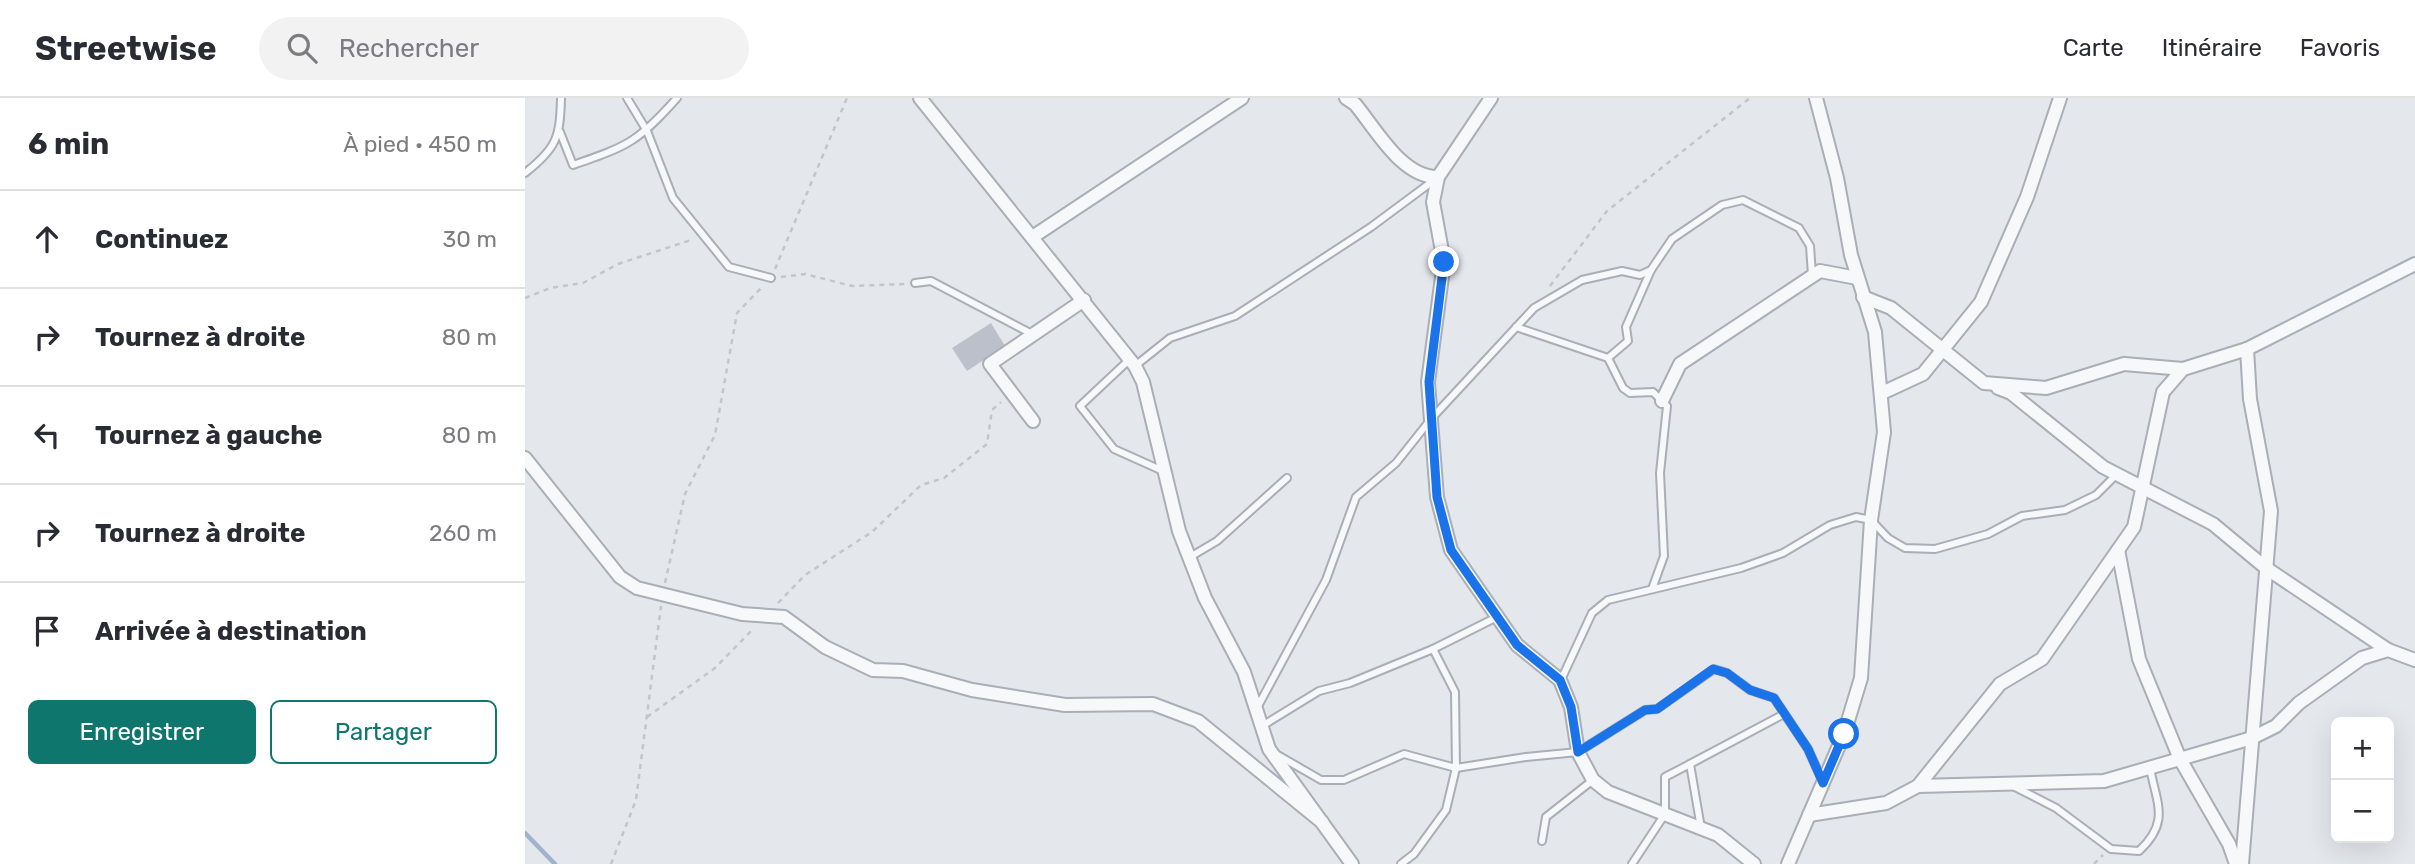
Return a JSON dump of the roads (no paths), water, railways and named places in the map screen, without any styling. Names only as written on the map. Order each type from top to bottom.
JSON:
[{"type":"street","points":[[920,98],[1133,362],[1143,382],[1179,531],[1205,598],[1244,671],[1269,749],[1352,864]]},
{"type":"street","points":[[1034,236],[1242,98]]},
{"type":"street","points":[[1346,98],[1355,104],[1411,171],[1424,177],[1438,177]]},
{"type":"street","points":[[1491,98],[1438,177],[1433,202],[1444,262],[1429,382],[1437,497],[1451,550],[1517,645],[1560,680],[1571,707],[1578,752],[1593,780],[1608,792],[1718,835],[1754,864]]},
{"type":"street","points":[[1788,864],[1854,709],[1861,678],[1871,520],[1882,457],[1882,393],[1875,332],[1857,278],[1837,178],[1816,98]]},
{"type":"street","points":[[1882,393],[1923,374],[1982,302],[2027,197],[2060,98]]},
{"type":"street","points":[[1984,383],[2046,388],[2124,364],[2183,369],[2247,349],[2415,264]]},
{"type":"street","points":[[1662,401],[1680,364],[1820,271],[1857,278]]},
{"type":"street","points":[[1863,297],[1891,308],[1984,383],[2011,393],[2103,467],[2213,524],[2266,568],[2388,650],[2415,660]]},
{"type":"street","points":[[1033,421],[990,365],[1084,300]]},
{"type":"street","points":[[2242,864],[2271,511],[2250,399],[2247,349]]},
{"type":"street","points":[[1809,815],[1886,803],[1918,786],[2000,684],[2042,659],[2134,527],[2163,392],[2183,369]]},
{"type":"street","points":[[525,458],[620,577],[637,588],[742,614],[784,617],[825,647],[873,670],[903,671],[972,690],[1065,705],[1153,704],[1199,721],[1322,822]]},
{"type":"street","points":[[2117,550],[2139,659],[2181,758],[2229,844],[2236,864]]},
{"type":"street","points":[[1918,786],[2104,781],[2252,738],[2276,726],[2299,703],[2362,658],[2388,650]]},
{"type":"lane","points":[[561,98],[560,132],[573,165],[626,146],[647,131],[677,98]]},
{"type":"lane","points":[[627,98],[647,131],[673,198],[729,267],[771,278]]},
{"type":"lane","points":[[1482,112],[1485,98]]},
{"type":"lane","points":[[525,173],[543,158],[560,132]]},
{"type":"lane","points":[[1165,472],[1114,449],[1080,407],[1133,362],[1170,338],[1235,316],[1371,227],[1438,177]]},
{"type":"lane","points":[[1608,358],[1628,341],[1626,327],[1651,270],[1672,239],[1722,205],[1743,200],[1799,228],[1810,247],[1812,277]]},
{"type":"lane","points":[[1256,709],[1326,580],[1356,497],[1396,463],[1431,419],[1534,308],[1582,280],[1622,271],[1640,275],[1651,270]]},
{"type":"lane","points":[[915,283],[931,281],[1033,335]]},
{"type":"lane","points":[[1516,327],[1608,358],[1623,388],[1630,394],[1653,392],[1667,406],[1660,473],[1664,556],[1652,589]]},
{"type":"lane","points":[[1560,680],[1592,613],[1608,600],[1741,569],[1783,553],[1830,525],[1856,517],[1871,520],[1888,538],[1905,548],[1935,549],[1988,534],[2022,516],[2065,510],[2096,495],[2117,474]]},
{"type":"lane","points":[[1190,557],[1217,541],[1287,478]]},
{"type":"lane","points":[[1262,726],[1319,691],[1350,683],[1433,649],[1497,617]]},
{"type":"lane","points":[[1401,864],[1414,854],[1446,810],[1456,768],[1455,692],[1433,649]]},
{"type":"lane","points":[[1269,749],[1321,780],[1344,780],[1404,754],[1456,768],[1578,752],[1645,710],[1657,709],[1713,669],[1727,673],[1750,690],[1774,698],[1808,749],[1823,783]]},
{"type":"lane","points":[[1632,864],[1665,814],[1665,776],[1784,714]]},
{"type":"lane","points":[[1690,764],[1701,828]]},
{"type":"lane","points":[[2008,783],[2056,808],[2111,849],[2139,851],[2154,837],[2160,823],[2150,767]]},
{"type":"lane","points":[[1542,841],[1546,817],[1593,780]]},
{"type":"waterway","points":[[525,833],[555,864]]}]
